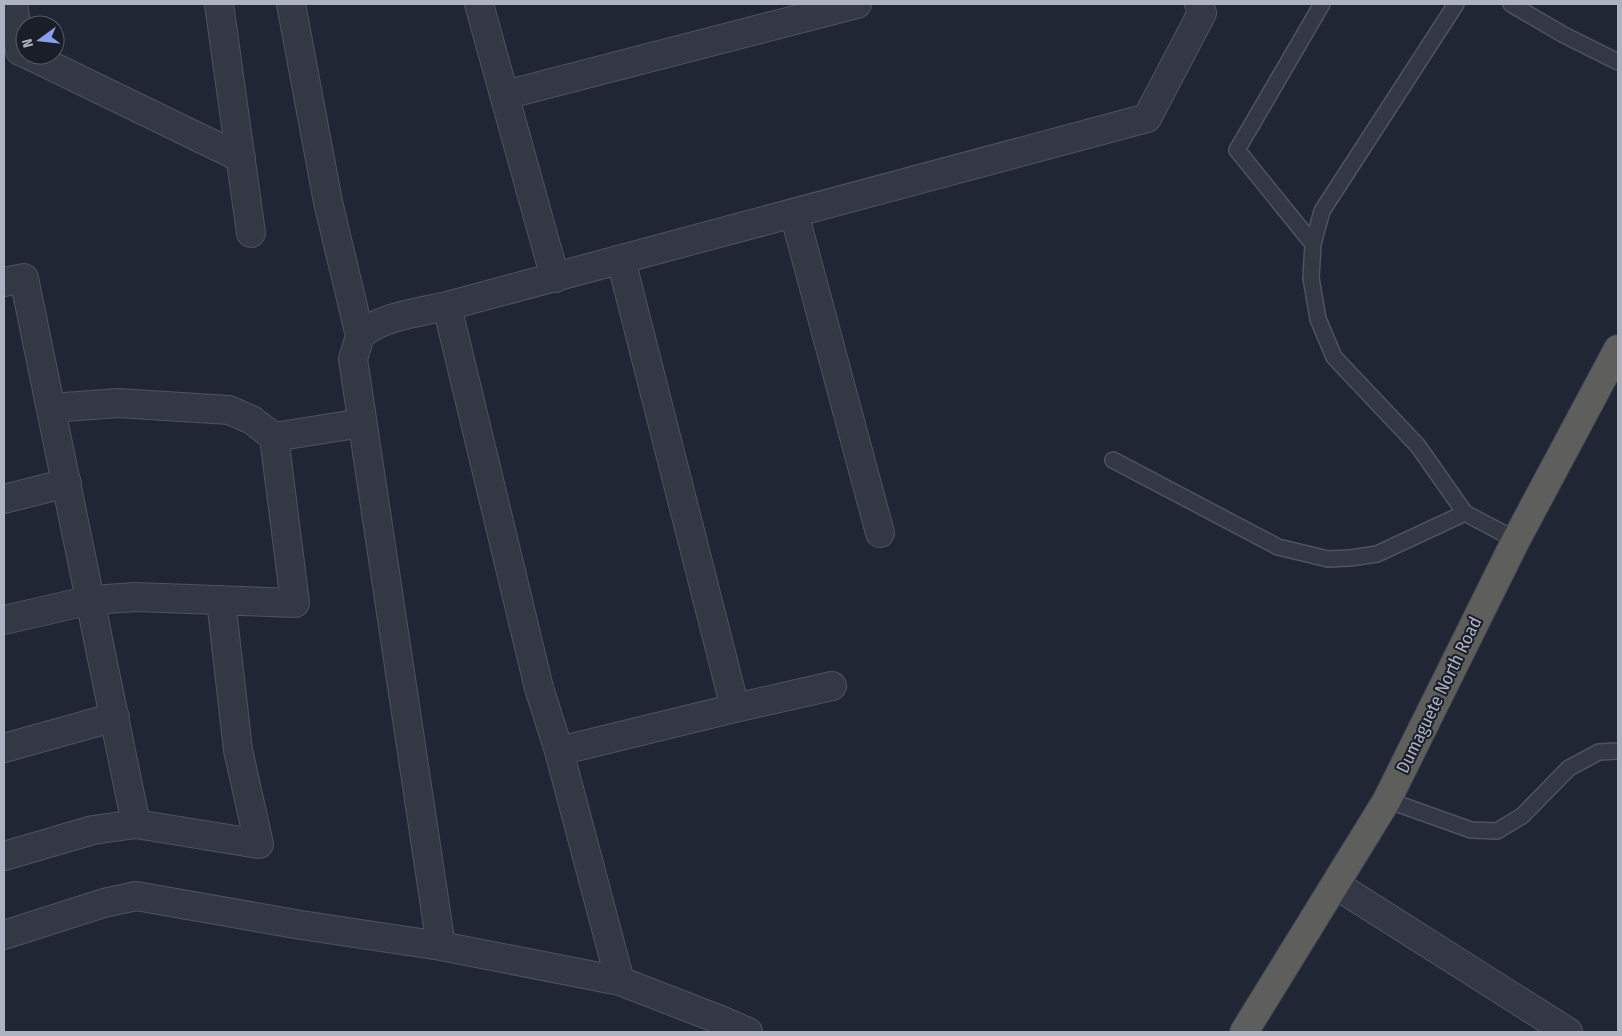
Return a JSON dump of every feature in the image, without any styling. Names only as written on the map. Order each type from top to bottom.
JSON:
[{"type":"highway","name":"Dumaguete North Road","points":[[1244,1032],[1336,886],[1387,800],[1516,540],[1618,349]]},
{"type":"street","points":[[13,4],[15,17]]},
{"type":"street","points":[[219,4],[252,233]]},
{"type":"street","points":[[291,4],[328,202],[360,336]]},
{"type":"street","points":[[479,4],[555,278]]},
{"type":"street","points":[[505,94],[857,4]]},
{"type":"street","points":[[441,946],[353,360],[360,336],[367,328],[379,322],[555,278],[1147,118],[1202,13],[1199,4]]},
{"type":"street","points":[[50,65],[241,158]]},
{"type":"street","points":[[794,213],[880,533]]},
{"type":"street","points":[[621,260],[735,708]]},
{"type":"street","points":[[4,282],[24,278],[136,824]]},
{"type":"street","points":[[448,306],[539,688],[559,751],[620,981]]},
{"type":"street","points":[[4,620],[91,600],[136,597],[295,603],[274,437],[252,420],[230,410],[118,403],[51,408]]},
{"type":"street","points":[[274,437],[362,423]]},
{"type":"street","points":[[4,499],[67,484]]},
{"type":"street","points":[[4,856],[93,830],[136,824],[259,844],[238,750],[221,600]]},
{"type":"street","points":[[559,751],[832,686]]},
{"type":"street","points":[[4,748],[115,716]]},
{"type":"street","points":[[1336,886],[1568,1032]]},
{"type":"street","points":[[4,935],[104,903],[136,896],[301,925],[441,946],[620,981],[748,1032]]},
{"type":"lane","points":[[1313,244],[1238,150],[1322,4]]},
{"type":"lane","points":[[1456,4],[1322,211],[1313,244],[1311,278],[1318,319],[1334,357],[1418,446],[1465,513],[1516,540]]},
{"type":"lane","points":[[1511,4],[1564,35],[1618,62]]},
{"type":"lane","points":[[1113,460],[1278,546],[1328,559],[1377,554],[1465,513]]},
{"type":"lane","points":[[1387,800],[1471,830],[1496,831],[1522,816],[1569,768],[1599,752],[1618,751]]}]
